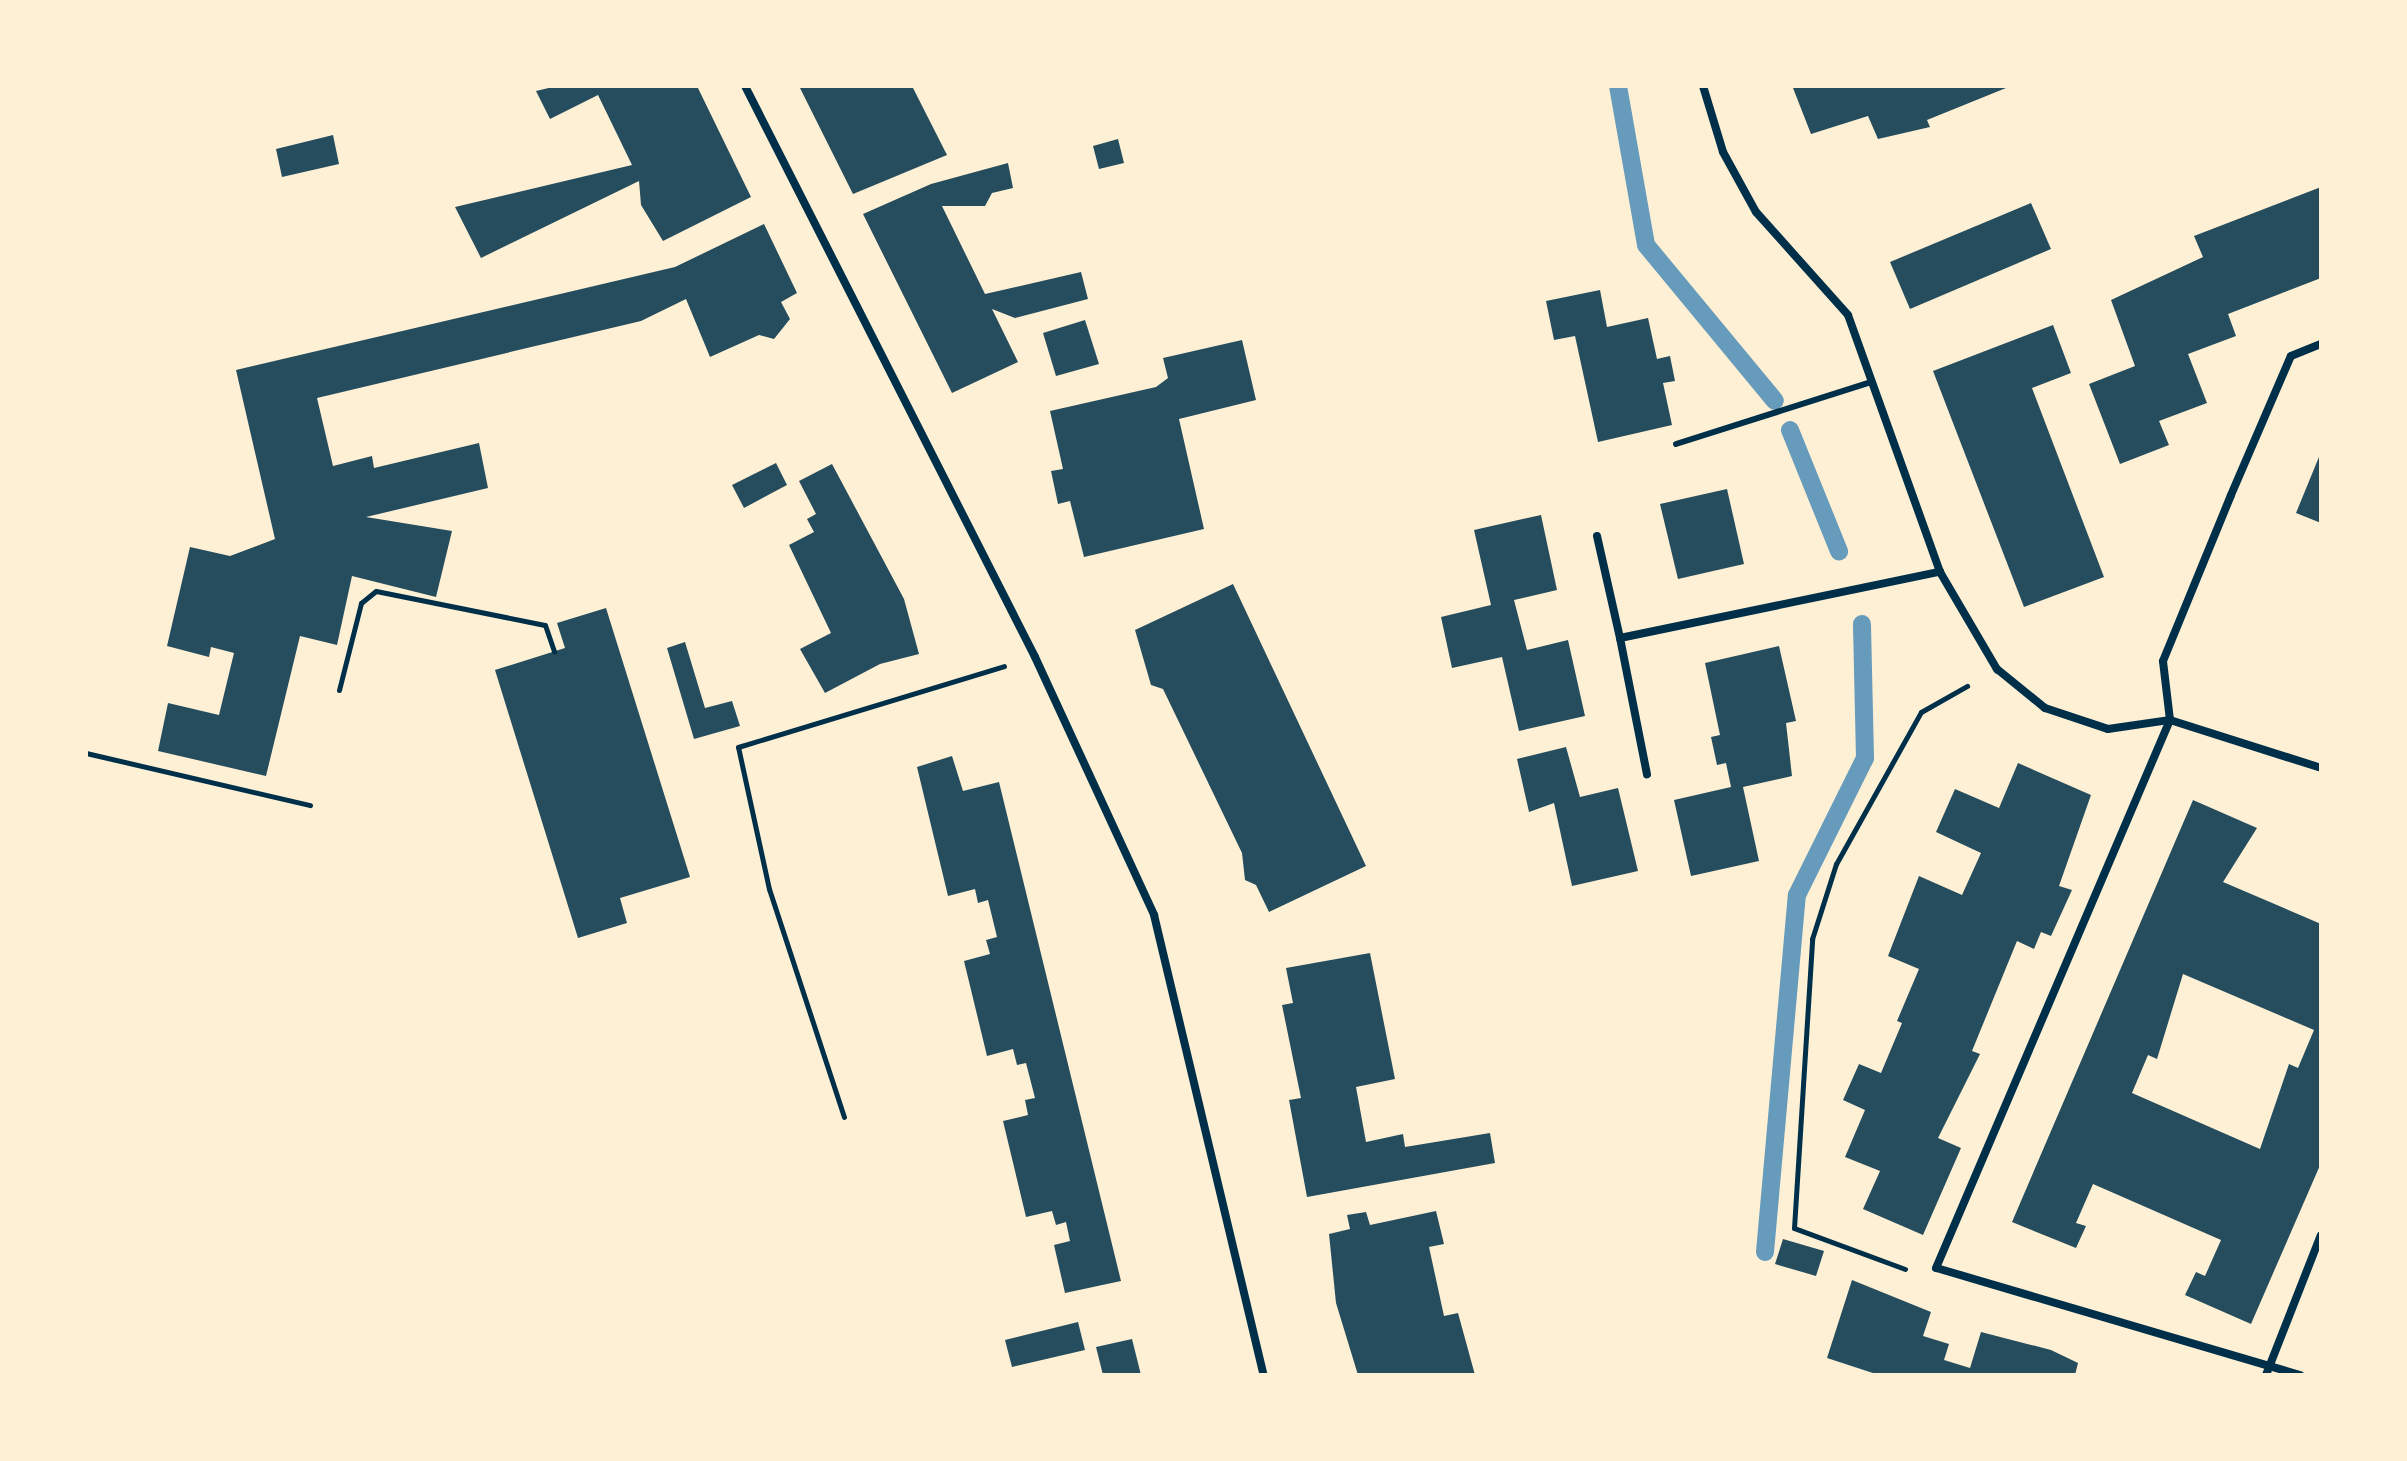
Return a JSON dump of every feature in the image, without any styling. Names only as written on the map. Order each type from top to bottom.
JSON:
[{"type":"street","points":[[745,86],[1035,657],[1130,857],[1172,972],[1264,1375]]},
{"type":"street","points":[[1703,86],[1723,152],[1743,188],[1848,315],[1940,572],[1997,669],[2045,708],[2108,729],[2170,720],[2321,768]]},
{"type":"street","points":[[2300,1375],[1936,1268],[2170,720],[2163,661],[2291,356],[2321,344]]},
{"type":"street","points":[[1597,536],[1647,774]]},
{"type":"street","points":[[1620,638],[1940,572]]},
{"type":"street","points":[[2266,1375],[2265,1364],[2321,1235]]},
{"type":"lane","points":[[1676,444],[1872,382]]},
{"type":"path","points":[[339,690],[361,603],[376,591],[545,625],[554,651]]},
{"type":"path","points":[[844,1117],[769,889],[738,747],[1035,657]]},
{"type":"path","points":[[1936,1268],[1920,1275],[1794,1228],[1812,939],[1836,864],[1921,712],[1997,669]]},
{"type":"path","points":[[86,753],[310,805]]},
{"type":"building","points":[[557,86],[697,86],[751,197],[663,241],[641,205],[639,181],[481,258],[455,207],[632,165],[598,95],[550,119],[536,91]]},
{"type":"building","points":[[799,86],[912,86],[947,155],[853,194]]},
{"type":"building","points":[[2011,86],[1927,120],[1930,127],[1878,139],[1868,116],[1811,134],[1793,88]]},
{"type":"building","points":[[333,135],[339,164],[282,177],[276,149]]},
{"type":"building","points":[[1118,139],[1124,163],[1099,169],[1093,146]]},
{"type":"building","points":[[1008,163],[1013,188],[992,193],[985,206],[942,206],[985,294],[1081,272],[1088,299],[1015,318],[992,309],[1018,362],[952,393],[863,214],[931,184]]},
{"type":"building","points":[[2321,187],[2321,278],[2228,314],[2236,336],[2188,354],[2207,403],[2159,421],[2169,445],[2120,464],[2089,384],[2135,366],[2111,300],[2203,257],[2194,236]]},
{"type":"building","points":[[2031,203],[2051,249],[1910,309],[1890,262]]},
{"type":"building","points":[[764,224],[797,293],[781,302],[790,319],[774,339],[759,335],[710,357],[686,299],[641,321],[317,398],[333,466],[372,456],[374,468],[479,443],[488,488],[366,517],[452,531],[436,597],[352,576],[337,645],[300,636],[266,776],[158,751],[168,703],[219,715],[234,653],[211,647],[209,657],[167,646],[190,547],[230,556],[275,539],[236,370],[675,267]]},
{"type":"building","points":[[1600,290],[1607,327],[1648,318],[1657,359],[1670,356],[1675,381],[1663,383],[1672,425],[1598,442],[1575,336],[1554,340],[1546,301]]},
{"type":"building","points":[[1085,320],[1099,364],[1056,376],[1043,333]]},
{"type":"building","points":[[2053,325],[2071,373],[2032,388],[2104,577],[2024,607],[1933,371]]},
{"type":"building","points":[[1242,340],[1256,400],[1179,419],[1204,529],[1084,557],[1070,501],[1058,504],[1051,471],[1063,469],[1050,411],[1156,387],[1168,378],[1163,358]]},
{"type":"building","points":[[2321,452],[2321,523],[2296,513]]},
{"type":"building","points":[[776,463],[787,485],[744,508],[732,485]]},
{"type":"building","points":[[832,464],[904,599],[919,654],[880,664],[825,693],[800,649],[831,633],[789,545],[814,532],[807,519],[816,514],[799,481]]},
{"type":"building","points":[[1727,489],[1744,564],[1678,579],[1660,504]]},
{"type":"building","points":[[1541,515],[1557,590],[1514,600],[1527,650],[1568,640],[1585,716],[1519,731],[1502,657],[1452,668],[1441,617],[1491,605],[1474,530]]},
{"type":"building","points":[[1233,584],[1366,866],[1269,912],[1256,885],[1245,880],[1242,853],[1163,689],[1151,685],[1135,630]]},
{"type":"building","points":[[606,608],[690,877],[620,898],[627,923],[578,938],[495,670],[565,648],[557,623]]},
{"type":"building","points":[[685,642],[705,708],[732,701],[740,726],[694,739],[667,648]]},
{"type":"building","points":[[1779,646],[1796,721],[1786,723],[1792,776],[1743,787],[1759,861],[1691,876],[1674,800],[1731,787],[1726,763],[1717,765],[1711,737],[1720,735],[1705,663]]},
{"type":"building","points":[[1566,747],[1580,797],[1618,788],[1638,871],[1572,886],[1554,803],[1529,812],[1517,759]]},
{"type":"building","points":[[952,756],[963,791],[999,782],[1121,1281],[1065,1293],[1054,1245],[1070,1241],[1066,1222],[1056,1225],[1052,1211],[1026,1217],[1003,1121],[1028,1115],[1025,1100],[1035,1098],[1026,1063],[1017,1065],[1013,1049],[987,1056],[964,961],[990,954],[986,940],[997,937],[988,900],[978,903],[975,889],[948,896],[917,767]]},
{"type":"building","points":[[2018,763],[2091,795],[2059,886],[2072,890],[2051,936],[2041,932],[2034,949],[2017,941],[1972,1051],[1980,1054],[1938,1138],[1961,1148],[1923,1235],[1863,1209],[1880,1171],[1845,1157],[1865,1110],[1843,1100],[1859,1064],[1881,1073],[1902,1023],[1897,1021],[1919,969],[1888,956],[1919,876],[1962,895],[1981,853],[1936,832],[1955,789],[1999,808]]},
{"type":"building","points":[[2193,800],[2257,828],[2223,882],[2321,924],[2321,1163],[2251,1324],[2185,1295],[2196,1272],[2205,1276],[2221,1240],[2093,1184],[2076,1223],[2086,1226],[2076,1248],[2012,1222]],"holes":[[[2183,974],[2314,1030],[2298,1068],[2289,1064],[2260,1149],[2132,1093],[2148,1055],[2157,1059]]]},
{"type":"building","points":[[1370,953],[1395,1079],[1356,1087],[1366,1142],[1403,1134],[1405,1147],[1490,1133],[1495,1163],[1307,1197],[1289,1100],[1301,1098],[1282,1005],[1293,1003],[1286,968]]},
{"type":"building","points":[[1436,1211],[1444,1244],[1429,1247],[1444,1316],[1458,1313],[1475,1375],[1358,1375],[1336,1303],[1329,1234],[1350,1229],[1347,1215],[1366,1212],[1370,1225]]},
{"type":"building","points":[[1783,1239],[1824,1251],[1816,1276],[1775,1264]]},
{"type":"building","points":[[1852,1280],[1931,1312],[1923,1336],[1949,1344],[1944,1360],[1970,1368],[1981,1332],[2051,1350],[2078,1363],[2075,1375],[1879,1375],[1827,1358]]},
{"type":"building","points":[[1078,1322],[1085,1350],[1012,1367],[1005,1340]]},
{"type":"building","points":[[1132,1339],[1141,1375],[1103,1375],[1096,1347]]},
{"type":"waterway","points":[[1618,86],[1646,245],[1775,401]]},
{"type":"waterway","points":[[1790,430],[1839,551]]},
{"type":"waterway","points":[[1765,1252],[1797,895],[1865,758],[1862,624]]}]
